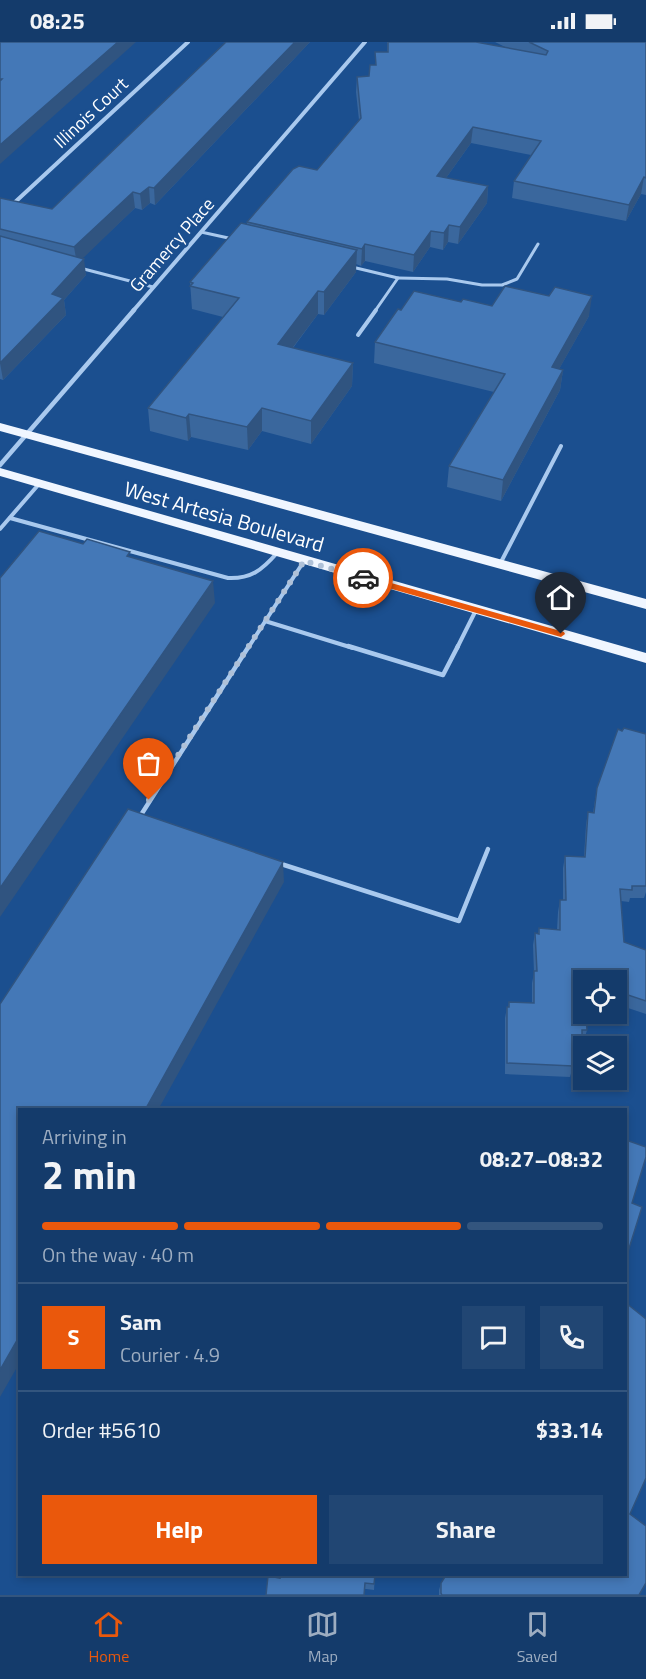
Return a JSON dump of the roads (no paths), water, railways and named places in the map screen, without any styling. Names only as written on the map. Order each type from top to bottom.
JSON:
[{"type":"main road","name":"West Artesia Boulevard","points":[[0,427],[646,604]]},
{"type":"main road","name":"West Artesia Boulevard","points":[[0,472],[646,658]]},
{"type":"street","name":"Illinois Court","points":[[13,204],[188,42]]},
{"type":"street","name":"Gramercy Place","points":[[0,465],[365,42]]},
{"type":"lane","points":[[201,232],[241,241]]},
{"type":"lane","points":[[342,265],[398,278],[447,279],[482,285],[502,285],[517,279],[538,244]]},
{"type":"lane","points":[[77,268],[153,287]]},
{"type":"lane","points":[[358,335],[398,278]]},
{"type":"lane","points":[[500,564],[561,446]]},
{"type":"lane","points":[[0,529],[39,484]]},
{"type":"lane","points":[[10,518],[228,578],[244,579],[259,574],[277,553]]},
{"type":"lane","points":[[149,821],[138,818],[304,561]]},
{"type":"lane","points":[[265,621],[443,675],[476,610]]},
{"type":"lane","points":[[271,860],[459,921],[488,849]]}]
